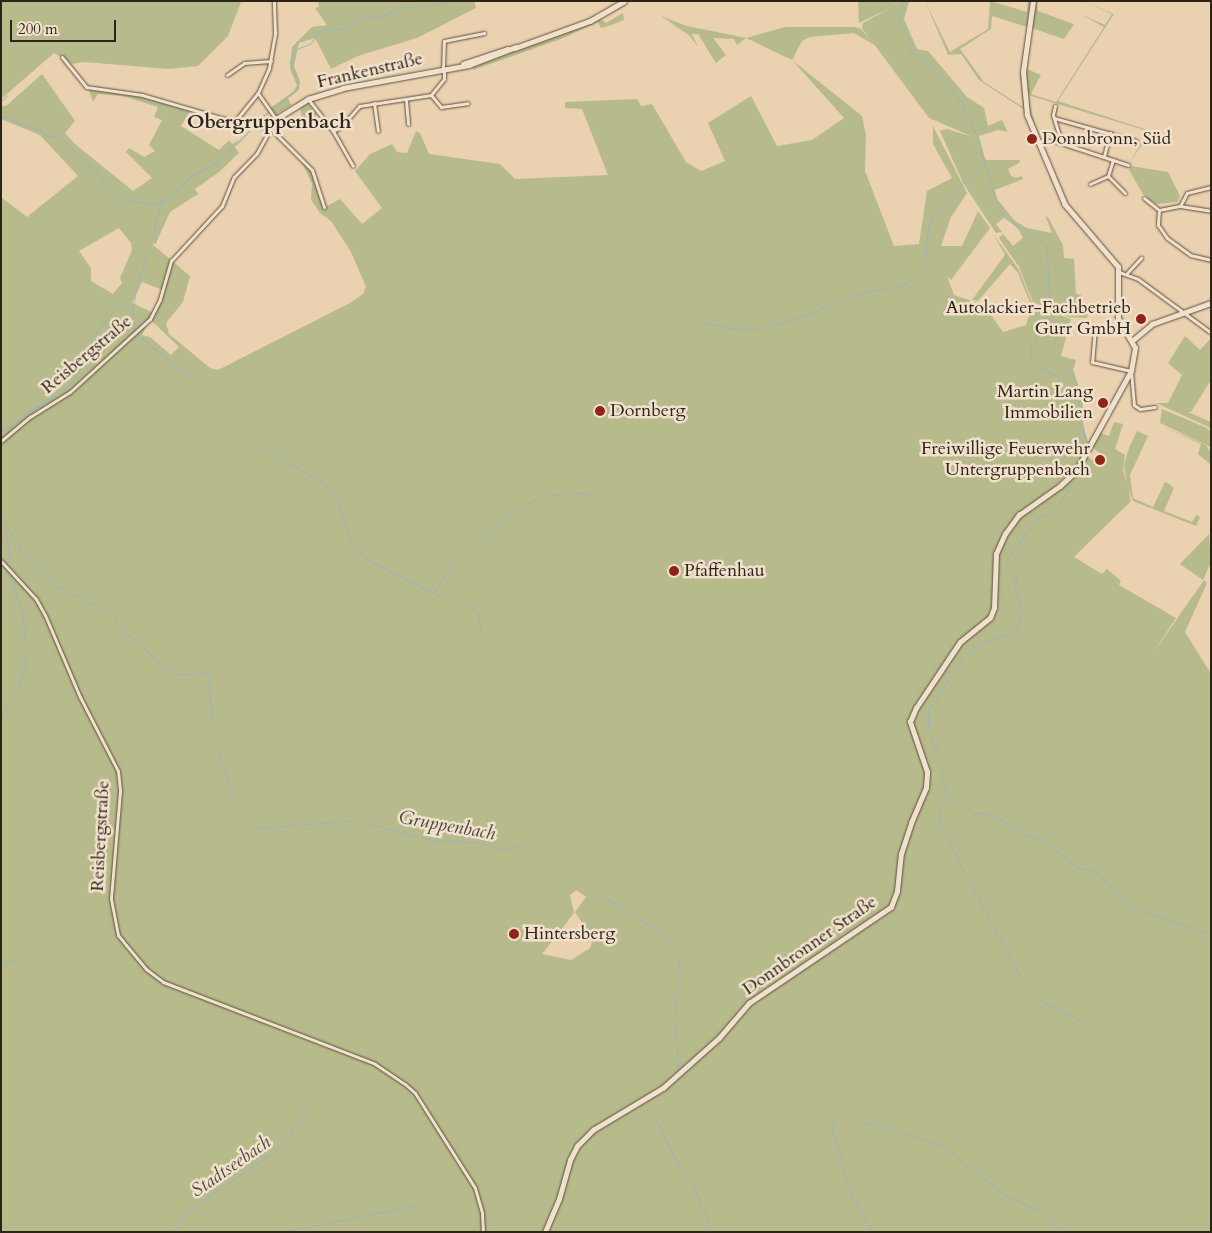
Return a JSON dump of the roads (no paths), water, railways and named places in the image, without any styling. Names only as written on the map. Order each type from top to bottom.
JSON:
[{"type":"street","points":[[236,120],[258,93],[271,61],[275,33],[274,1]]},
{"type":"street","name":"Frankenstraße","points":[[270,128],[276,119],[308,100],[343,88],[457,66],[516,48],[590,21],[624,1]]},
{"type":"street","points":[[1033,1],[1023,79],[1028,119],[1064,205],[1119,272],[1118,319],[1132,341],[1135,353],[1131,372],[1134,405],[1140,409],[1155,407]]},
{"type":"street","points":[[333,131],[344,124],[356,108],[374,103],[431,95],[444,79],[444,41],[484,32]]},
{"type":"street","points":[[62,57],[86,87],[142,96],[270,128],[312,170],[324,206]]},
{"type":"street","points":[[226,75],[244,63],[271,61]]},
{"type":"street","points":[[258,93],[268,111],[276,119]]},
{"type":"street","points":[[431,95],[441,107],[468,103]]},
{"type":"street","points":[[308,100],[333,131],[353,166]]},
{"type":"street","points":[[406,100],[408,124]]},
{"type":"street","points":[[374,103],[378,131]]},
{"type":"street","points":[[1055,106],[1054,118],[1062,143]]},
{"type":"street","points":[[1054,118],[1136,141]]},
{"type":"street","name":"Reisbergstraße","points":[[1,441],[30,417],[70,392],[144,327],[160,299],[171,261],[222,206],[234,177],[257,153],[270,128]]},
{"type":"street","points":[[1104,156],[1110,133]]},
{"type":"street","points":[[1037,142],[1062,143],[1128,165]]},
{"type":"street","points":[[1090,184],[1108,176],[1113,160]]},
{"type":"street","points":[[1108,176],[1125,192]]},
{"type":"street","points":[[1180,206],[1187,193],[1211,187]]},
{"type":"street","points":[[1144,198],[1159,210],[1180,206],[1211,211]]},
{"type":"street","points":[[1159,210],[1158,225],[1167,238],[1190,254],[1211,260]]},
{"type":"street","points":[[1127,273],[1140,258]]},
{"type":"street","points":[[1119,272],[1127,273],[1210,332]]},
{"type":"street","points":[[1132,341],[1149,326],[1211,302]]},
{"type":"street","points":[[1095,329],[1092,362],[1131,372]]},
{"type":"street","name":"Donnbronner Straße","points":[[545,1232],[559,1199],[570,1160],[577,1146],[593,1130],[631,1110],[664,1088],[719,1038],[749,1003],[891,907],[898,891],[901,854],[911,823],[926,788],[927,772],[910,722],[952,652],[990,618],[994,608],[996,554],[1005,534],[1019,515],[1064,484],[1083,460],[1131,372]]},
{"type":"street","name":"Reisbergstraße","points":[[1,561],[36,599],[46,615],[80,697],[118,771],[120,792],[111,899],[118,934],[146,969],[163,982],[376,1064],[405,1084],[415,1093],[475,1188],[482,1213],[483,1232]]},
{"type":"waterway","name":"Gruppenbach","points":[[155,243],[154,227],[161,204],[174,195],[189,177],[212,165],[241,140],[259,119],[297,90],[297,80],[290,61],[294,50],[310,44],[321,30],[343,29],[370,15],[378,18],[403,7],[434,6],[444,1]]},
{"type":"waterway","points":[[903,1],[899,20],[909,40],[910,52],[924,60],[962,103],[976,134]]},
{"type":"waterway","points":[[1,87],[6,90]]},
{"type":"waterway","points":[[1,101],[7,95]]},
{"type":"waterway","points":[[1,116],[37,129],[49,137],[58,135],[124,200],[156,205],[164,200]]},
{"type":"waterway","points":[[977,140],[998,207],[1005,218],[1035,236],[1047,247],[1049,309]]},
{"type":"waterway","points":[[963,183],[983,166]]},
{"type":"waterway","points":[[936,211],[962,184]]},
{"type":"waterway","points":[[764,327],[802,317],[852,295],[899,286],[916,278],[925,264],[928,227],[935,214]]},
{"type":"waterway","name":"Gruppenbach","points":[[115,309],[135,294],[147,254],[153,249]]},
{"type":"waterway","points":[[134,330],[132,309],[135,296]]},
{"type":"waterway","name":"Gruppenbach","points":[[1,432],[71,383],[82,366],[93,336],[113,311]]},
{"type":"waterway","points":[[1048,311],[1031,347],[1031,361],[1058,377],[1067,369],[1073,371],[1086,443]]},
{"type":"waterway","points":[[698,322],[743,330],[758,328]]},
{"type":"waterway","points":[[140,337],[194,380],[224,410]]},
{"type":"waterway","points":[[228,415],[263,449],[321,481],[338,502],[351,539],[366,559],[433,593],[452,565],[477,540],[499,521],[536,499]]},
{"type":"waterway","points":[[1057,506],[1074,481]]},
{"type":"waterway","points":[[570,493],[597,494]]},
{"type":"waterway","points":[[546,496],[562,494]]},
{"type":"waterway","points":[[928,728],[928,711],[962,658],[973,647],[1018,629],[1021,611],[1015,593],[1016,578],[1006,570],[1005,562],[1036,519],[1052,512]]},
{"type":"waterway","name":"Gruppenbach","points":[[1,518],[26,558],[53,585],[110,612]]},
{"type":"waterway","points":[[6,532],[10,563]]},
{"type":"waterway","points":[[1,716],[17,688],[26,660],[24,622],[11,577]]},
{"type":"waterway","points":[[434,594],[443,597]]},
{"type":"waterway","points":[[455,601],[472,607],[478,614],[481,630]]},
{"type":"waterway","name":"Gruppenbach","points":[[115,616],[117,625],[174,675],[207,672],[214,737]]},
{"type":"waterway","points":[[931,735],[938,754]]},
{"type":"waterway","name":"Gruppenbach","points":[[215,745],[232,796],[238,807]]},
{"type":"waterway","points":[[940,761],[946,797],[959,805]]},
{"type":"waterway","points":[[940,805],[938,818],[964,872]]},
{"type":"waterway","points":[[967,808],[973,814],[983,813],[999,819],[1029,837],[1041,838],[1078,868],[1096,871],[1111,888]]},
{"type":"waterway","name":"Gruppenbach","points":[[243,813],[244,817]]},
{"type":"waterway","name":"Gruppenbach","points":[[248,821],[258,828],[357,820]]},
{"type":"waterway","name":"Gruppenbach","points":[[362,822],[436,841],[477,842],[506,850],[526,843]]},
{"type":"waterway","points":[[967,877],[1021,978]]},
{"type":"waterway","points":[[1115,890],[1131,906],[1196,930]]},
{"type":"waterway","points":[[599,894],[656,929],[674,953]]},
{"type":"waterway","points":[[1201,931],[1211,933]]},
{"type":"waterway","points":[[678,960],[680,973]]},
{"type":"waterway","points":[[1,961],[19,962]]},
{"type":"waterway","points":[[675,1014],[678,979]]},
{"type":"waterway","points":[[1024,983],[1045,1003],[1084,1022]]},
{"type":"waterway","points":[[675,1021],[678,1069]]},
{"type":"waterway","name":"Stadtseebach","points":[[173,1232],[186,1214],[199,1203],[284,1145],[308,1104],[339,1075]]},
{"type":"waterway","points":[[655,1117],[677,1163],[694,1186],[711,1232]]},
{"type":"waterway","points":[[836,1117],[832,1131],[853,1198],[872,1232]]},
{"type":"waterway","points":[[862,1121],[941,1145],[1005,1195],[1039,1211]]},
{"type":"waterway","name":"Stadtseebach","points":[[312,1226],[416,1205]]},
{"type":"waterway","points":[[1048,1216],[1060,1232]]},
{"type":"waterway","name":"Stadtseebach","points":[[280,1232],[305,1227]]},
{"type":"place","name":"Donnbronn, Süd","points":[[1032,139]]},
{"type":"place","name":"Autolackier-Fachbetrieb Gurr GmbH","points":[[1141,319]]},
{"type":"place","name":"Martin Lang Immobilien","points":[[1103,403]]},
{"type":"place","name":"Dornberg","points":[[600,411]]},
{"type":"place","name":"Freiwillige Feuerwehr Untergruppenbach","points":[[1100,460]]},
{"type":"place","name":"Pfaffenhau","points":[[674,571]]},
{"type":"place","name":"Hintersberg","points":[[514,934]]},
{"type":"district","name":"Obergruppenbach","points":[[269,121]]}]
